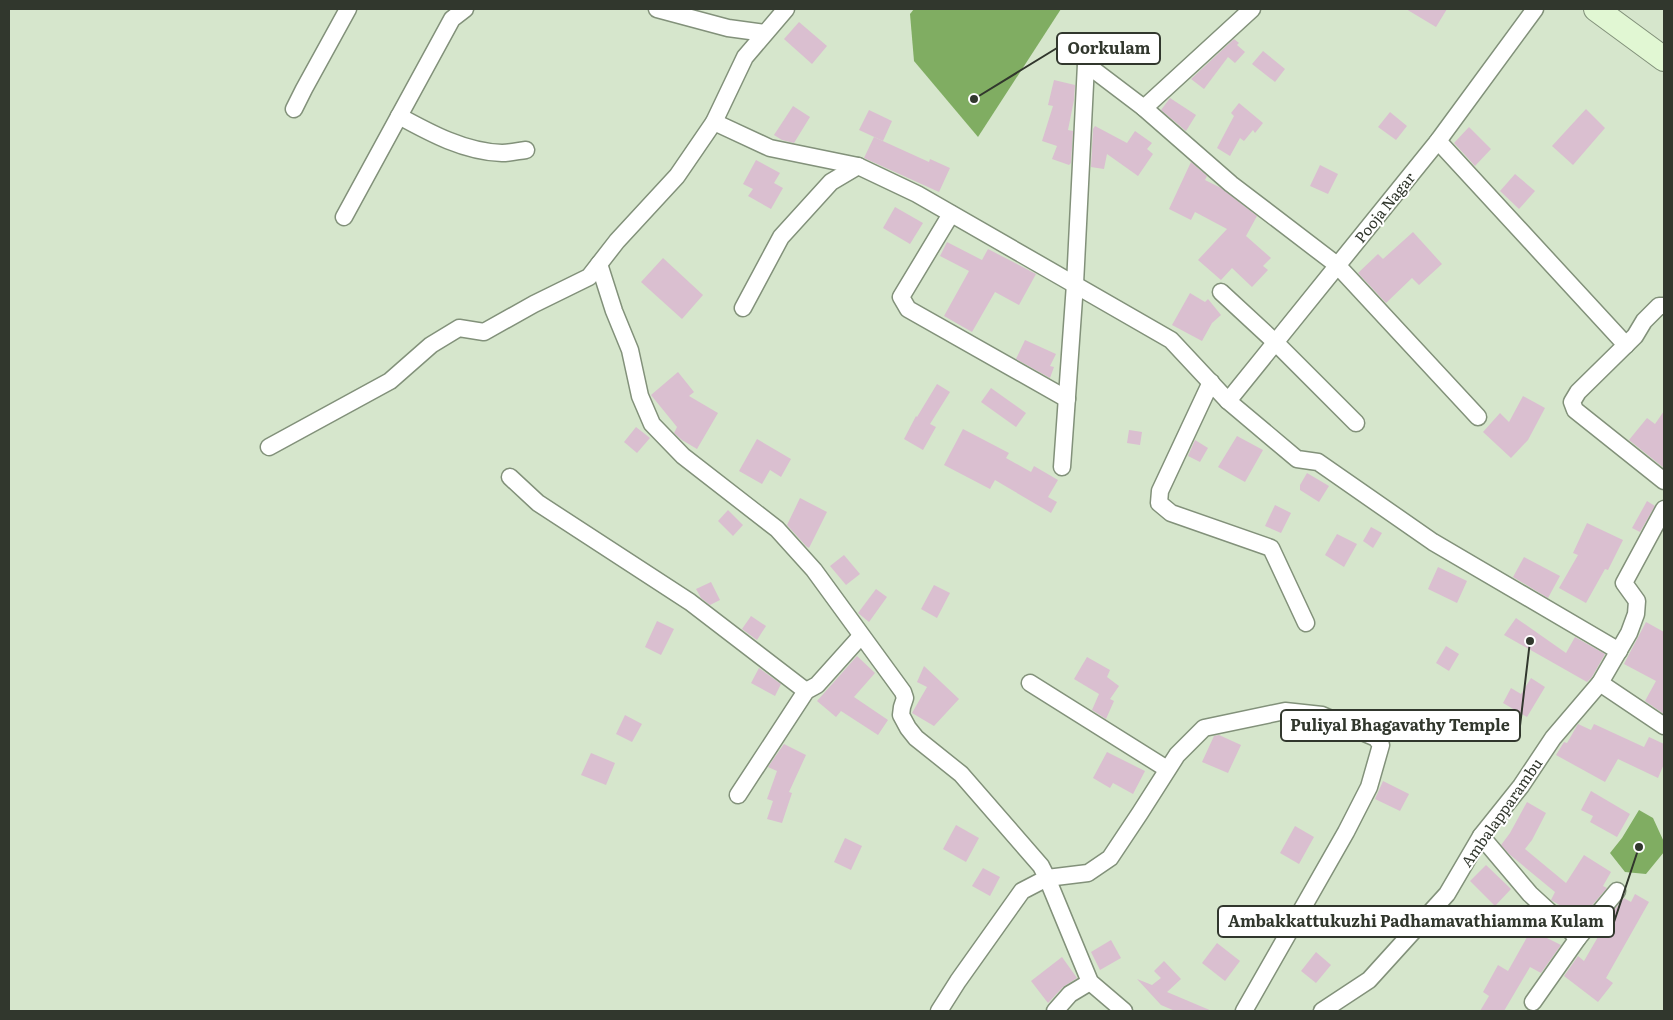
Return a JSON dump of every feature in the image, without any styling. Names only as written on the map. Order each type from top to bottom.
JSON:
[{"type":"street","points":[[294,109],[348,9]]},
{"type":"street","points":[[344,217],[452,19],[465,9]]},
{"type":"street","points":[[657,9],[728,28],[765,33]]},
{"type":"street","points":[[269,446],[390,381],[431,345],[459,328],[484,332],[534,304],[589,277],[617,241],[677,176],[714,122],[745,57],[786,9]]},
{"type":"street","points":[[1144,108],[1252,9]]},
{"type":"street","name":"Pooja Nagar","points":[[1228,401],[1438,141],[1535,9]]},
{"type":"street","points":[[1596,9],[1664,59]]},
{"type":"street","points":[[1062,467],[1075,284],[1086,43]]},
{"type":"street","points":[[1086,64],[1144,108],[1231,184],[1337,265],[1478,417]]},
{"type":"street","points":[[399,116],[438,137],[475,148],[503,153],[526,150]]},
{"type":"street","points":[[714,122],[770,148],[858,166],[917,194],[1172,340],[1228,401],[1297,459],[1318,462],[1434,542],[1619,651]]},
{"type":"street","points":[[1438,141],[1626,344]]},
{"type":"street","points":[[743,308],[781,237],[831,182],[858,166]]},
{"type":"street","points":[[951,214],[901,297],[908,309],[1067,399]]},
{"type":"street","points":[[599,264],[614,311],[630,350],[640,396],[652,424],[683,456],[777,529],[814,570],[903,692],[904,698],[901,715],[908,728],[916,738],[961,774],[1041,866],[1090,982],[1124,1011]]},
{"type":"street","points":[[1221,292],[1275,342],[1356,423]]},
{"type":"street","points":[[1664,306],[1659,306],[1644,321],[1635,336],[1578,392],[1572,402],[1575,410],[1664,480]]},
{"type":"street","points":[[1211,382],[1160,491],[1159,504],[1171,513],[1271,548],[1306,623]]},
{"type":"street","points":[[510,477],[538,503],[690,602],[806,691]]},
{"type":"street","name":"Ambalapparambu","points":[[1322,1011],[1370,980],[1447,894],[1481,836],[1521,786],[1553,738],[1600,683],[1629,633],[1636,614],[1637,601],[1624,583],[1664,509]]},
{"type":"street","points":[[738,795],[806,691],[817,685],[861,636]]},
{"type":"street","points":[[1030,683],[1167,770]]},
{"type":"street","points":[[1600,683],[1664,726]]},
{"type":"street","points":[[939,1011],[958,981],[1022,892],[1047,878],[1088,873],[1110,858],[1176,755],[1204,728],[1285,711],[1322,715],[1376,738],[1381,745],[1369,787],[1350,824],[1244,1011]]},
{"type":"street","points":[[1481,836],[1530,894],[1578,938]]},
{"type":"street","points":[[1533,1002],[1578,938],[1617,891]]},
{"type":"street","points":[[1055,1011],[1070,994],[1090,982]]},
{"type":"shaded area","points":[[914,9],[1061,9],[978,137],[914,61],[910,14]]},
{"type":"shaded area","points":[[1639,810],[1653,818],[1664,842],[1664,852],[1646,874],[1625,872],[1610,853],[1622,838]]},
{"type":"building","points":[[1406,9],[1447,9],[1436,27]]},
{"type":"building","points":[[799,22],[827,46],[812,64],[784,39]]},
{"type":"building","points":[[1234,39],[1239,43],[1237,45],[1245,52],[1235,63],[1228,57],[1204,89],[1191,79]]},
{"type":"building","points":[[1263,51],[1285,69],[1275,82],[1252,64]]},
{"type":"building","points":[[1054,80],[1075,85],[1068,130],[1073,131],[1071,163],[1069,165],[1052,159],[1057,146],[1042,141],[1053,106],[1048,105]]},
{"type":"building","points":[[1170,98],[1196,115],[1186,131],[1161,110]]},
{"type":"building","points":[[1239,103],[1263,123],[1255,133],[1253,130],[1244,141],[1240,138],[1230,156],[1217,148],[1234,116],[1231,113]]},
{"type":"building","points":[[793,106],[810,117],[794,143],[782,140],[774,135]]},
{"type":"building","points":[[1586,109],[1605,128],[1573,165],[1552,146]]},
{"type":"building","points":[[869,110],[892,121],[883,141],[859,130]]},
{"type":"building","points":[[1390,112],[1407,126],[1396,140],[1378,127]]},
{"type":"building","points":[[1095,126],[1127,143],[1135,131],[1152,143],[1147,149],[1153,154],[1138,176],[1107,154],[1104,169],[1091,167],[1093,129]]},
{"type":"building","points":[[1469,127],[1491,149],[1475,166],[1454,143]]},
{"type":"building","points":[[874,137],[929,162],[930,159],[950,168],[939,192],[864,158]]},
{"type":"building","points":[[756,160],[780,173],[774,183],[783,188],[771,209],[748,196],[753,189],[743,184]]},
{"type":"building","points":[[1191,162],[1207,176],[1205,180],[1221,188],[1257,216],[1246,236],[1271,258],[1263,266],[1268,270],[1252,287],[1232,268],[1221,280],[1198,260],[1227,229],[1195,212],[1191,220],[1169,209]]},
{"type":"building","points":[[1320,165],[1338,174],[1328,194],[1310,186]]},
{"type":"building","points":[[1515,174],[1535,191],[1519,209],[1500,191]]},
{"type":"building","points":[[895,207],[923,223],[910,244],[883,228]]},
{"type":"building","points":[[1413,232],[1442,264],[1419,285],[1412,278],[1386,303],[1358,273],[1378,254],[1383,259]]},
{"type":"building","points":[[947,242],[982,260],[988,249],[1036,274],[1019,305],[995,292],[972,332],[944,316],[969,271],[940,256]]},
{"type":"building","points":[[663,258],[703,295],[682,319],[641,282]]},
{"type":"building","points":[[1190,293],[1205,302],[1208,299],[1221,315],[1212,323],[1202,341],[1172,325]]},
{"type":"building","points":[[1025,340],[1056,354],[1050,366],[1054,367],[1050,378],[1016,359]]},
{"type":"building","points":[[678,372],[694,392],[689,396],[718,413],[697,449],[674,433],[677,427],[651,395]]},
{"type":"building","points":[[937,384],[950,392],[930,424],[936,427],[923,450],[904,439],[916,416]]},
{"type":"building","points":[[991,388],[1026,413],[1016,427],[981,402]]},
{"type":"building","points":[[1523,396],[1545,408],[1528,440],[1511,458],[1483,432],[1500,413],[1509,422]]},
{"type":"building","points":[[1664,411],[1664,468],[1629,440],[1647,418],[1655,424]]},
{"type":"building","points":[[636,427],[650,438],[637,453],[624,442]]},
{"type":"building","points":[[963,429],[1009,453],[1006,458],[1031,472],[1034,466],[1058,480],[1048,497],[1057,502],[1051,513],[995,480],[990,489],[944,465]]},
{"type":"building","points":[[1129,430],[1142,432],[1140,445],[1127,443]]},
{"type":"building","points":[[1237,436],[1263,450],[1245,482],[1218,467]]},
{"type":"building","points":[[757,439],[791,459],[781,477],[770,470],[762,484],[739,471]]},
{"type":"building","points":[[1195,440],[1208,448],[1200,462],[1188,456]]},
{"type":"building","points":[[1307,473],[1329,486],[1319,502],[1300,490],[1300,485]]},
{"type":"building","points":[[800,498],[827,512],[809,548],[787,525]]},
{"type":"building","points":[[1647,501],[1655,506],[1640,532],[1632,528]]},
{"type":"building","points":[[1275,505],[1291,513],[1281,533],[1265,526]]},
{"type":"building","points":[[728,510],[743,525],[733,536],[718,521]]},
{"type":"building","points":[[1587,523],[1623,540],[1608,570],[1605,569],[1586,603],[1559,588],[1578,555],[1573,553]]},
{"type":"building","points":[[1371,527],[1382,533],[1373,548],[1363,541]]},
{"type":"building","points":[[1337,534],[1357,544],[1344,567],[1325,555]]},
{"type":"building","points":[[844,555],[860,574],[846,585],[830,566]]},
{"type":"building","points":[[1524,557],[1560,576],[1548,598],[1513,577]]},
{"type":"building","points":[[1438,567],[1467,581],[1457,603],[1428,589]]},
{"type":"building","points":[[711,582],[720,600],[710,605],[701,598],[696,589]]},
{"type":"building","points":[[934,585],[950,593],[937,618],[921,609]]},
{"type":"building","points":[[876,589],[887,597],[869,622],[858,613]]},
{"type":"building","points":[[751,616],[766,626],[757,640],[742,629]]},
{"type":"building","points":[[1516,618],[1566,653],[1575,637],[1605,654],[1592,677],[1587,682],[1504,635]]},
{"type":"building","points":[[657,621],[674,629],[661,655],[645,647]]},
{"type":"building","points":[[1646,622],[1664,632],[1664,714],[1645,701],[1656,681],[1624,664]]},
{"type":"building","points":[[1446,646],[1459,654],[1449,671],[1436,663]]},
{"type":"building","points":[[857,656],[875,673],[854,697],[888,720],[878,735],[841,711],[836,717],[817,701]]},
{"type":"building","points":[[1087,657],[1110,670],[1107,677],[1119,686],[1110,699],[1114,701],[1106,719],[1092,710],[1099,694],[1074,679]]},
{"type":"building","points":[[924,666],[959,699],[934,726],[912,713],[927,687],[917,682]]},
{"type":"building","points":[[759,668],[781,684],[775,696],[751,683]]},
{"type":"building","points":[[1531,678],[1545,687],[1527,717],[1503,703],[1511,688],[1521,694]]},
{"type":"building","points":[[625,715],[642,724],[632,742],[616,734]]},
{"type":"building","points":[[1578,724],[1591,730],[1594,724],[1644,747],[1649,737],[1664,744],[1664,764],[1658,778],[1618,759],[1605,782],[1556,755],[1564,742],[1567,743]]},
{"type":"building","points":[[1219,735],[1241,745],[1228,773],[1202,762],[1214,736]]},
{"type":"building","points":[[784,744],[806,755],[789,792],[792,793],[782,823],[767,819],[773,801],[767,799],[777,771],[768,767]]},
{"type":"building","points":[[1107,752],[1145,771],[1133,794],[1113,783],[1110,788],[1093,778]]},
{"type":"building","points":[[591,753],[615,763],[606,785],[581,775]]},
{"type":"building","points":[[1383,781],[1409,794],[1400,811],[1375,799]]},
{"type":"building","points":[[1591,791],[1630,814],[1617,837],[1590,822],[1593,816],[1581,810]]},
{"type":"building","points":[[1527,802],[1546,813],[1532,840],[1525,849],[1566,883],[1584,855],[1611,872],[1603,886],[1607,888],[1581,918],[1551,900],[1555,892],[1509,854],[1501,845]]},
{"type":"building","points":[[956,825],[979,838],[966,862],[943,849]]},
{"type":"building","points":[[1295,826],[1314,837],[1299,864],[1280,853]]},
{"type":"building","points":[[845,838],[862,846],[851,870],[834,862]]},
{"type":"building","points":[[1486,865],[1511,889],[1495,906],[1470,881]]},
{"type":"building","points":[[983,868],[1000,877],[990,896],[972,886]]},
{"type":"building","points":[[1635,894],[1649,902],[1606,978],[1613,983],[1598,1002],[1564,976],[1578,956],[1584,961],[1602,930],[1599,928],[1624,898],[1631,902]]},
{"type":"building","points":[[1531,930],[1561,945],[1541,973],[1530,967],[1504,1011],[1480,1011],[1489,996],[1483,992],[1498,965],[1508,971]]},
{"type":"building","points":[[1111,940],[1121,958],[1100,970],[1091,952]]},
{"type":"building","points":[[1217,943],[1240,961],[1225,981],[1202,963]]},
{"type":"building","points":[[1316,952],[1331,965],[1316,983],[1301,971]]},
{"type":"building","points":[[1062,957],[1077,978],[1063,987],[1048,1003],[1031,981]]},
{"type":"building","points":[[1164,961],[1181,979],[1167,992],[1212,1011],[1175,1011],[1161,1005],[1137,979],[1152,985],[1161,978],[1154,971]]},
{"type":"place","name":"Oorkulam","points":[[974,99]]},
{"type":"place","name":"Puliyal Bhagavathy Temple","points":[[1530,641]]},
{"type":"place","name":"Ambakkattukuzhi Padhamavathiamma Kulam","points":[[1639,847]]}]
